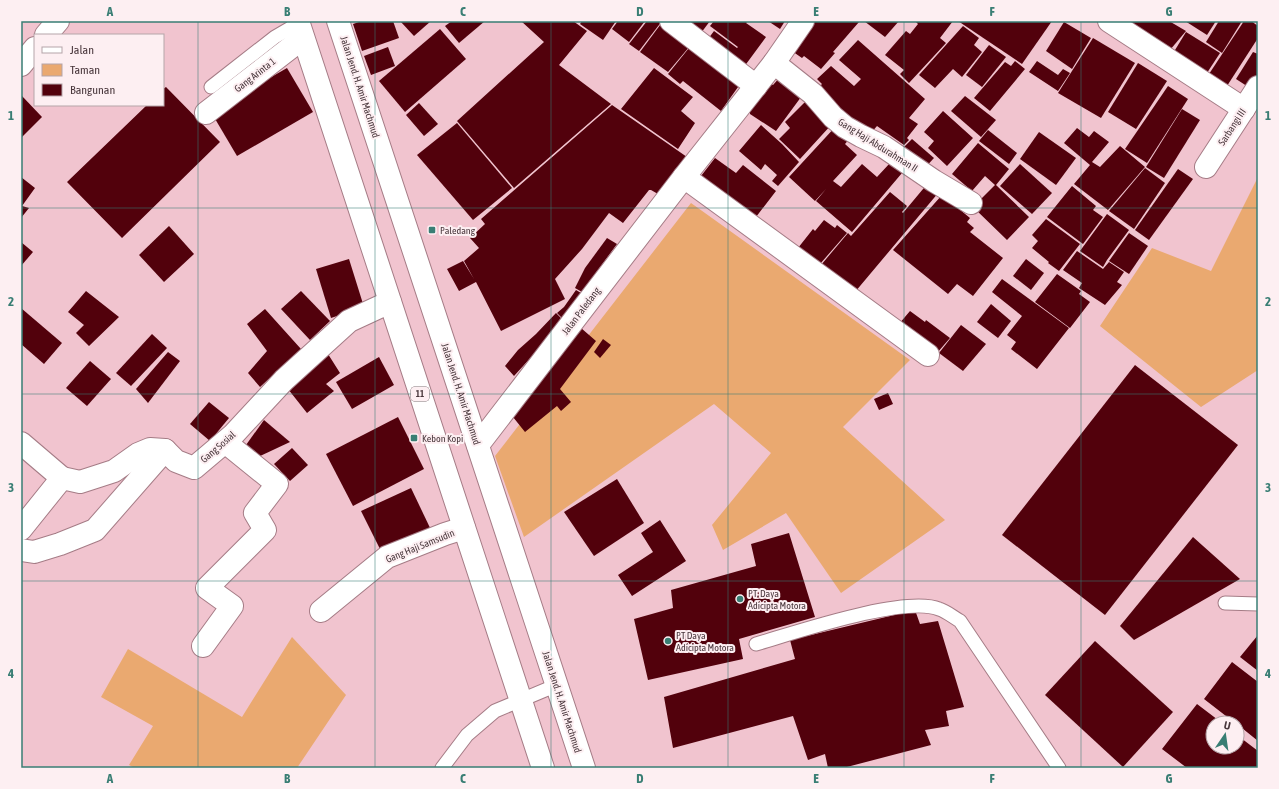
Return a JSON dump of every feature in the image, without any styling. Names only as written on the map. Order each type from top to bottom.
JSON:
[{"type":"main road","points":[[47,34],[58,21]]},
{"type":"main road","name":"Jalan Jend. H. Amir Machmud","points":[[338,21],[584,768]]},
{"type":"main road","points":[[671,21],[756,86]]},
{"type":"main road","name":"Jalan Paledang","points":[[478,446],[684,177],[774,63],[803,21]]},
{"type":"main road","points":[[1108,21],[1244,109]]},
{"type":"main road","name":"Gang Arinta 1","points":[[206,113],[300,27]]},
{"type":"main road","name":"11","points":[[300,27],[543,768]]},
{"type":"main road","points":[[21,65],[34,49]]},
{"type":"main road","name":"Gang Haji Abdurahman II","points":[[774,63],[813,94],[833,117],[846,127],[884,147],[934,181],[971,203]]},
{"type":"main road","name":"Sarbangi III","points":[[1206,167],[1258,87]]},
{"type":"main road","points":[[684,177],[928,355]]},
{"type":"main road","name":"Gang Sosial","points":[[165,450],[176,461],[194,468],[233,435],[284,380],[349,321],[390,302]]},
{"type":"main road","points":[[21,442],[62,478],[80,482],[114,471],[138,454],[150,449],[165,450]]},
{"type":"main road","points":[[203,646],[232,606],[206,588],[265,530],[255,513],[276,484],[225,442]]},
{"type":"main road","points":[[21,550],[34,552],[60,544],[95,530],[165,450]]},
{"type":"main road","points":[[21,529],[62,478]]},
{"type":"main road","name":"Gang Haji Samsudin","points":[[321,611],[387,557],[464,528]]},
{"type":"lane","points":[[211,87],[276,38],[300,27]]},
{"type":"lane","points":[[1225,603],[1258,604]]},
{"type":"lane","points":[[756,644],[833,621],[888,609],[918,605],[938,608],[960,621],[1059,768]]},
{"type":"lane","points":[[442,768],[467,735],[495,711],[520,699],[556,685]]},
{"type":"green space","points":[[1258,177],[1258,370],[1201,407],[1100,326],[1152,248],[1211,271]]},
{"type":"green space","points":[[691,203],[910,360],[843,427],[945,520],[841,593],[786,513],[723,550],[712,525],[771,453],[714,404],[524,537],[495,456]]},
{"type":"green space","points":[[292,637],[346,695],[297,768],[135,768],[129,765],[153,726],[101,697],[128,649],[242,717]]},
{"type":"building","points":[[362,21],[393,21],[399,38],[362,51],[353,24]]},
{"type":"building","points":[[400,21],[431,21],[414,36]]},
{"type":"building","points":[[452,21],[485,21],[459,43],[445,26]]},
{"type":"building","points":[[521,21],[573,21],[587,31],[559,65],[611,104],[514,188],[457,121],[544,42]]},
{"type":"building","points":[[582,21],[616,21],[603,40],[580,24]]},
{"type":"building","points":[[618,21],[645,21],[629,42],[612,29]]},
{"type":"building","points":[[647,21],[662,21],[639,51],[629,44]]},
{"type":"building","points":[[663,21],[690,46],[668,72],[640,52]]},
{"type":"building","points":[[676,21],[710,21],[698,37]]},
{"type":"building","points":[[714,21],[748,21],[746,23],[766,37],[741,71],[705,43],[714,31],[737,48],[738,47],[710,26]]},
{"type":"building","points":[[768,21],[785,21],[780,29]]},
{"type":"building","points":[[811,21],[859,22],[833,52],[835,53],[821,69],[804,56],[802,58],[789,49]]},
{"type":"building","points":[[864,21],[899,21],[885,37]]},
{"type":"building","points":[[915,21],[953,21],[940,38],[946,43],[909,83],[900,74],[904,70],[885,55],[906,31],[910,34],[918,24]]},
{"type":"building","points":[[958,21],[1052,21],[1022,64]]},
{"type":"building","points":[[1125,21],[1169,21],[1186,31],[1170,50]]},
{"type":"building","points":[[1185,21],[1216,21],[1207,35]]},
{"type":"building","points":[[1219,21],[1242,21],[1222,53],[1206,42]]},
{"type":"building","points":[[1244,21],[1251,21],[1258,26],[1258,38],[1227,86],[1209,74]]},
{"type":"building","points":[[1064,22],[1091,38],[1072,69],[1046,51]]},
{"type":"building","points":[[963,26],[979,38],[974,45],[982,52],[962,77],[953,69],[935,88],[919,75]]},
{"type":"building","points":[[440,29],[466,59],[405,112],[379,81]]},
{"type":"building","points":[[1186,32],[1220,53],[1205,76],[1172,55]]},
{"type":"building","points":[[1093,38],[1135,63],[1101,118],[1058,93]]},
{"type":"building","points":[[858,40],[925,99],[909,118],[918,124],[907,138],[909,140],[904,145],[877,126],[870,134],[816,90],[822,84],[817,79],[831,66],[854,86],[861,79],[839,60]]},
{"type":"building","points":[[693,43],[743,80],[721,111],[683,81],[680,84],[668,74]]},
{"type":"building","points":[[989,45],[1006,57],[982,87],[966,75]]},
{"type":"building","points":[[388,47],[395,66],[371,75],[364,56]]},
{"type":"building","points":[[1253,52],[1258,54],[1258,81],[1253,90],[1236,79]]},
{"type":"building","points":[[1015,61],[1025,69],[990,111],[974,98],[1005,62],[1011,66]]},
{"type":"building","points":[[1037,61],[1058,75],[1063,69],[1070,73],[1058,91],[1029,72]]},
{"type":"building","points":[[1138,63],[1167,81],[1136,129],[1108,112]]},
{"type":"building","points":[[287,68],[313,112],[237,156],[211,112]]},
{"type":"building","points":[[654,68],[693,97],[681,111],[695,123],[678,149],[621,109]]},
{"type":"building","points":[[781,76],[804,93],[776,131],[750,114],[750,111],[766,80],[773,85]]},
{"type":"building","points":[[1168,86],[1188,99],[1147,163],[1125,149]]},
{"type":"building","points":[[166,87],[220,142],[122,238],[67,182],[146,106],[164,106],[164,88]]},
{"type":"building","points":[[22,96],[42,117],[21,138],[21,97]]},
{"type":"building","points":[[965,96],[996,120],[981,137],[951,111]]},
{"type":"building","points":[[807,100],[832,124],[800,159],[779,139],[790,128],[785,122]]},
{"type":"building","points":[[419,103],[438,124],[424,136],[406,115]]},
{"type":"building","points":[[612,105],[687,157],[658,194],[649,190],[623,223],[609,213],[582,249],[555,279],[565,299],[501,331],[476,282],[459,291],[447,269],[463,261],[474,279],[464,261],[479,248],[470,238],[485,224],[481,219]]},
{"type":"building","points":[[1182,109],[1200,120],[1164,178],[1146,167]]},
{"type":"building","points":[[943,111],[973,138],[947,166],[928,148],[934,141],[924,132]]},
{"type":"building","points":[[457,123],[512,188],[473,220],[417,155]]},
{"type":"building","points":[[761,125],[799,162],[778,186],[772,181],[777,175],[765,164],[761,170],[739,151]]},
{"type":"building","points":[[837,125],[851,137],[845,144],[857,155],[833,181],[841,187],[862,164],[877,177],[890,163],[902,173],[852,232],[816,201],[826,189],[815,201],[789,177]]},
{"type":"building","points":[[1077,128],[1089,137],[1094,131],[1109,142],[1092,162],[1100,167],[1120,146],[1145,167],[1108,210],[1074,184],[1090,165],[1064,143]]},
{"type":"building","points":[[988,130],[1017,153],[1009,164],[979,141]]},
{"type":"building","points":[[1039,132],[1076,158],[1056,185],[1020,159]]},
{"type":"building","points":[[912,139],[934,158],[922,171],[900,151]]},
{"type":"building","points":[[978,143],[1009,169],[996,185],[1029,217],[1007,240],[973,207],[995,185],[985,176],[972,191],[952,174]]},
{"type":"building","points":[[715,158],[736,173],[743,165],[776,191],[756,217],[701,176]]},
{"type":"building","points":[[1020,164],[1052,193],[1032,214],[1000,186]]},
{"type":"building","points":[[1145,168],[1165,183],[1134,229],[1109,211]]},
{"type":"building","points":[[1178,169],[1193,179],[1149,240],[1135,230]]},
{"type":"building","points":[[21,177],[35,188],[22,206],[29,208],[21,218]]},
{"type":"building","points":[[928,183],[939,192],[855,292],[821,265],[848,233],[851,236],[890,192],[907,206],[902,212],[903,213]]},
{"type":"building","points":[[1072,186],[1096,206],[1093,210],[1103,217],[1083,244],[1047,217]]},
{"type":"building","points":[[942,195],[970,218],[967,222],[974,228],[970,232],[1003,258],[973,296],[957,284],[948,294],[893,250]]},
{"type":"building","points":[[1107,214],[1129,230],[1103,267],[1080,251]]},
{"type":"building","points":[[1046,219],[1080,244],[1059,271],[1032,248],[1038,241],[1032,235]]},
{"type":"building","points":[[824,220],[835,228],[837,225],[847,233],[820,264],[798,248],[813,229],[815,231]]},
{"type":"building","points":[[169,226],[194,254],[164,282],[139,255]]},
{"type":"building","points":[[1129,233],[1148,246],[1129,274],[1109,261]]},
{"type":"building","points":[[607,238],[617,244],[582,292],[575,288],[585,268]]},
{"type":"building","points":[[21,242],[33,252],[21,266]]},
{"type":"building","points":[[1077,251],[1103,269],[1109,262],[1124,272],[1117,282],[1122,285],[1105,305],[1079,288],[1082,283],[1063,270]]},
{"type":"building","points":[[349,259],[364,307],[331,318],[316,269]]},
{"type":"building","points":[[1026,259],[1044,273],[1031,290],[1013,276]]},
{"type":"building","points":[[1057,274],[1081,291],[1079,294],[1090,302],[1070,328],[1035,302]]},
{"type":"building","points":[[1002,279],[1069,328],[1037,369],[1011,349],[1016,342],[1007,335],[1022,316],[992,292]]},
{"type":"building","points":[[576,290],[581,293],[563,319],[557,313],[564,307]]},
{"type":"building","points":[[86,291],[119,317],[89,346],[76,333],[84,325],[68,312]]},
{"type":"building","points":[[301,291],[330,321],[310,340],[281,309]]},
{"type":"building","points":[[991,304],[1011,321],[998,338],[977,322]]},
{"type":"building","points":[[21,308],[62,343],[44,364],[21,344]]},
{"type":"building","points":[[265,309],[301,349],[260,387],[248,373],[267,351],[247,324]]},
{"type":"building","points":[[910,311],[925,322],[926,320],[950,338],[937,353],[899,324]]},
{"type":"building","points":[[556,313],[562,319],[545,342],[514,376],[505,366],[518,350]]},
{"type":"building","points":[[961,325],[986,344],[963,371],[939,353]]},
{"type":"building","points":[[581,328],[596,341],[560,389],[571,402],[561,411],[557,406],[525,432],[513,417]]},
{"type":"building","points":[[152,334],[167,348],[131,386],[116,373]]},
{"type":"building","points":[[603,339],[611,345],[600,358],[594,352]]},
{"type":"building","points":[[168,352],[180,361],[148,403],[136,389]]},
{"type":"building","points":[[328,354],[340,373],[326,384],[334,391],[307,413],[288,389]]},
{"type":"building","points":[[379,357],[394,385],[352,409],[336,382]]},
{"type":"building","points":[[90,361],[111,379],[87,406],[66,388]]},
{"type":"building","points":[[1135,365],[1238,445],[1105,615],[1002,535]]},
{"type":"building","points":[[888,393],[893,404],[879,410],[874,399]]},
{"type":"building","points":[[209,402],[229,418],[210,441],[190,424]]},
{"type":"building","points":[[398,417],[424,469],[353,506],[326,454]]},
{"type":"building","points":[[264,420],[290,442],[258,457],[246,445]]},
{"type":"building","points":[[292,448],[308,465],[290,481],[274,464]]},
{"type":"building","points":[[617,479],[644,523],[594,556],[564,512]]},
{"type":"building","points":[[411,488],[432,532],[383,555],[361,511]]},
{"type":"building","points":[[660,520],[686,561],[632,596],[618,575],[653,552],[641,533]]},
{"type":"building","name":"PT. Daya Adicipta Motora","points":[[789,533],[815,617],[739,639],[743,659],[648,680],[634,619],[673,608],[671,590],[756,566],[751,544]]},
{"type":"building","points":[[1193,537],[1240,579],[1134,640],[1120,626]]},
{"type":"building","points":[[915,610],[920,624],[938,621],[964,707],[946,711],[949,726],[925,730],[931,745],[843,768],[828,768],[825,754],[808,760],[793,716],[673,748],[664,697],[795,659],[790,640]]},
{"type":"building","points":[[1258,635],[1258,671],[1240,657]]},
{"type":"building","points":[[1095,641],[1173,712],[1123,767],[1045,695]]},
{"type":"building","points":[[1232,662],[1258,682],[1258,741],[1245,730],[1245,715],[1225,715],[1204,699]]},
{"type":"building","points":[[1197,704],[1211,715],[1205,715],[1205,755],[1245,755],[1245,741],[1258,751],[1258,768],[1187,768],[1162,749]]},
{"type":"place","name":"Paledang","points":[[432,230]]},
{"type":"place","name":"Kebon Kopi","points":[[414,438]]},
{"type":"place","name":"PT. Daya Adicipta Motora","points":[[740,599]]},
{"type":"place","name":"PT Daya Adicipta Motora","points":[[668,641]]}]
